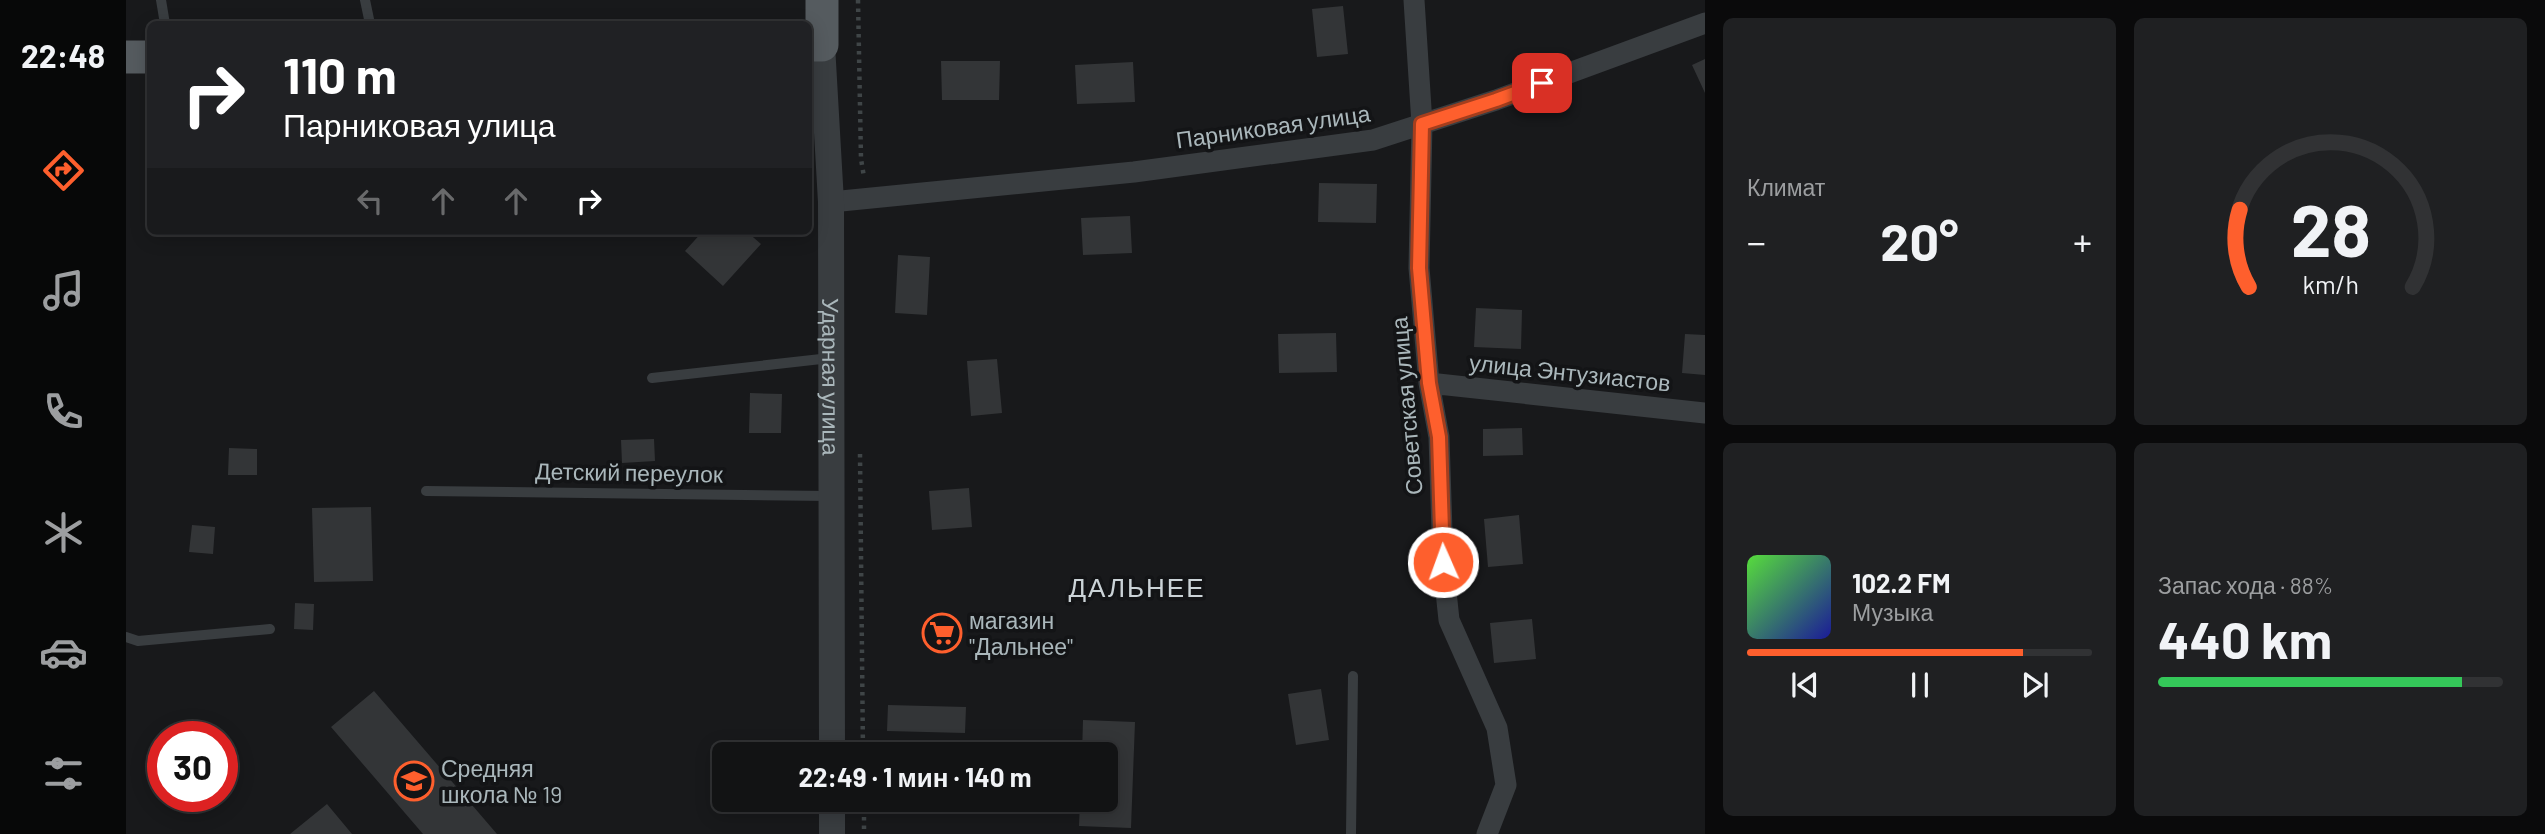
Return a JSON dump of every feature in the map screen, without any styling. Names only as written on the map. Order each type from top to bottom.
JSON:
[{"type":"main road","name":"Ударная улица","points":[[815,45],[822,0]]},
{"type":"main road","points":[[126,57],[147,57]]},
{"type":"street","name":"Советская улица","points":[[1414,0],[1422,124],[1419,268],[1429,383],[1439,437],[1443,562],[1449,620],[1497,727],[1506,785],[1487,834]]},
{"type":"street","name":"Парниковая улица","points":[[831,202],[1134,172],[1373,140],[1496,100],[1705,23]]},
{"type":"street","name":"Ударная улица","points":[[815,45],[831,202],[832,742]]},
{"type":"street","name":"улица Энтузиастов","points":[[1429,383],[1705,413]]},
{"type":"street","points":[[832,812],[832,834]]},
{"type":"lane","points":[[162,0],[164,21]]},
{"type":"lane","points":[[365,0],[369,21]]},
{"type":"lane","points":[[652,378],[832,358]]},
{"type":"lane","name":"Детский переулок","points":[[426,491],[833,496]]},
{"type":"lane","points":[[126,637],[138,641],[270,629]]},
{"type":"lane","points":[[1351,834],[1353,676]]},
{"type":"path","points":[[858,0],[861,159],[868,199]]},
{"type":"path","points":[[860,450],[863,742]]},
{"type":"path","points":[[863,812],[864,834]]},
{"type":"building","points":[[1343,6],[1348,54],[1317,57],[1312,9]]},
{"type":"building","points":[[1705,59],[1705,93],[1692,65]]},
{"type":"building","points":[[941,61],[1000,61],[999,100],[942,100]]},
{"type":"building","points":[[1133,62],[1135,102],[1077,104],[1075,65]]},
{"type":"building","points":[[1319,183],[1377,184],[1376,223],[1318,222]]},
{"type":"building","points":[[1130,216],[1132,253],[1083,255],[1081,218]]},
{"type":"building","points":[[699,235],[751,235],[761,244],[723,286],[685,251]]},
{"type":"building","points":[[898,255],[930,257],[927,315],[895,313]]},
{"type":"building","points":[[1476,308],[1522,310],[1521,349],[1474,347]]},
{"type":"building","points":[[1336,333],[1337,372],[1279,373],[1278,334]]},
{"type":"building","points":[[1685,334],[1705,335],[1705,375],[1682,373]]},
{"type":"building","points":[[997,359],[1002,413],[971,416],[967,361]]},
{"type":"building","points":[[750,393],[782,394],[781,433],[749,433]]},
{"type":"building","points":[[1522,428],[1523,455],[1483,456],[1483,429]]},
{"type":"building","points":[[654,439],[655,461],[622,463],[621,440]]},
{"type":"building","points":[[229,448],[257,449],[257,475],[228,475]]},
{"type":"building","points":[[969,488],[972,527],[932,530],[929,491]]},
{"type":"building","points":[[371,507],[373,581],[314,582],[312,508]]},
{"type":"building","points":[[1519,515],[1523,564],[1488,567],[1484,519]]},
{"type":"building","points":[[192,525],[215,527],[213,554],[189,552]]},
{"type":"building","points":[[295,603],[314,604],[313,630],[294,629]]},
{"type":"building","points":[[1532,619],[1536,659],[1494,663],[1490,623]]},
{"type":"building","points":[[1321,689],[1329,740],[1296,745],[1288,694]]},
{"type":"building","name":"Средняя школа № 19","points":[[374,691],[497,834],[423,834],[331,727]]},
{"type":"building","points":[[888,705],[966,707],[965,733],[887,731]]},
{"type":"building","points":[[1083,720],[1135,722],[1131,828],[1079,826],[1080,812],[1118,812],[1118,742],[1082,742]]},
{"type":"building","points":[[327,804],[352,834],[290,834]]},
{"type":"place","name":"магазин \"Дальнее\"","points":[[942,633]]},
{"type":"place","name":"Средняя школа № 19","points":[[414,781]]},
{"type":"district","name":"ДАЛЬНЕЕ","points":[[1137,586]]},
{"type":"route","points":[[1443,562],[1439,437],[1429,383],[1419,268],[1422,124],[1542,83]]}]
